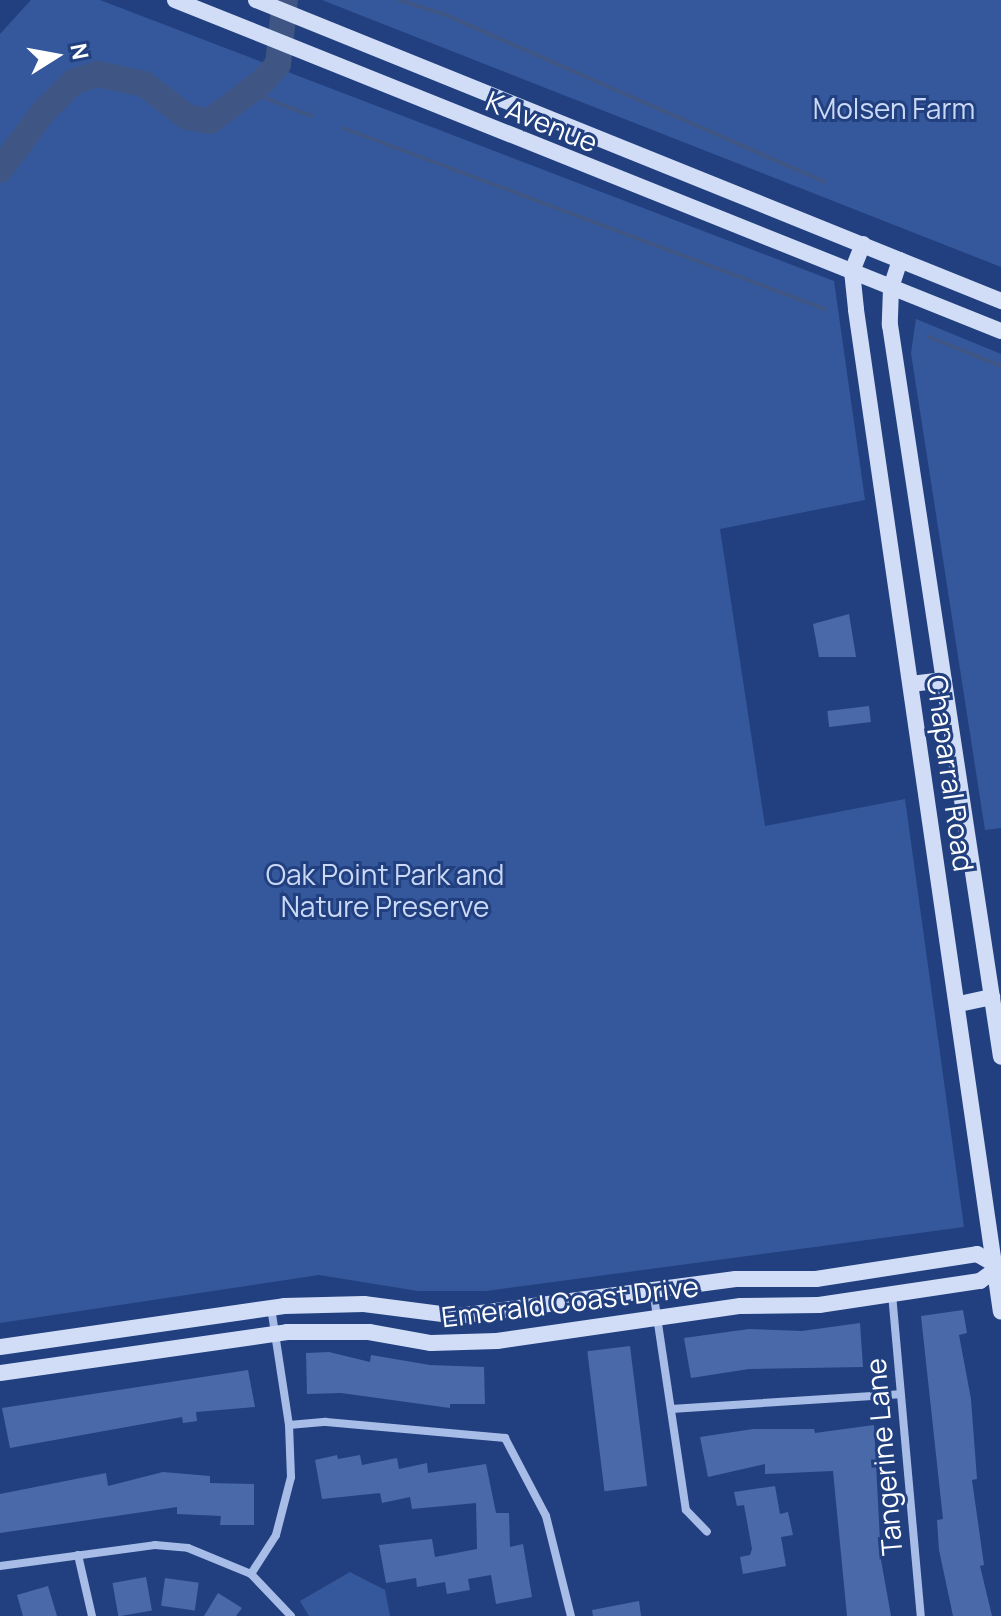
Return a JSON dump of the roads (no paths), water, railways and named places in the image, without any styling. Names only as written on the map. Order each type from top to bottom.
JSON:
[{"type":"main road","name":"K Avenue","points":[[176,0],[1001,331]]},
{"type":"main road","name":"K Avenue","points":[[256,0],[1001,301]]},
{"type":"main road","points":[[852,271],[863,244]]},
{"type":"main road","name":"Chaparral Road","points":[[893,258],[890,325],[1001,1057]]},
{"type":"main road","name":"Chaparral Road","points":[[852,271],[999,1266],[1001,1312]]},
{"type":"main road","points":[[911,684],[944,680]]},
{"type":"main road","points":[[959,1004],[992,997]]},
{"type":"main road","name":"Emerald Coast Drive","points":[[0,1347],[271,1307],[337,1303],[458,1316],[736,1279],[816,1279],[977,1254],[999,1266],[980,1281],[892,1294],[456,1344],[369,1332],[275,1333],[0,1373]]},
{"type":"street","points":[[653,1290],[686,1510],[707,1532]]},
{"type":"street","name":"Tangerine Lane","points":[[892,1294],[921,1616]]},
{"type":"street","points":[[251,1574],[269,1549],[286,1506],[292,1462],[271,1307]]},
{"type":"street","points":[[671,1409],[900,1394]]},
{"type":"street","points":[[289,1425],[326,1422],[505,1438],[546,1516],[571,1616]]},
{"type":"street","points":[[0,1566],[171,1546],[216,1556],[251,1574],[291,1616]]},
{"type":"street","points":[[78,1555],[92,1616]]},
{"type":"waterway","points":[[0,170],[43,112],[73,82],[98,74],[144,84],[187,117],[210,121],[262,82],[278,64],[285,0]]},
{"type":"waterway","points":[[399,0],[446,15],[824,182]]},
{"type":"waterway","points":[[249,92],[312,116]]},
{"type":"waterway","points":[[343,128],[825,309]]},
{"type":"waterway","points":[[929,337],[1001,366]]},
{"type":"park label","name":"Molsen Farm","points":[[894,108]]},
{"type":"park label","name":"Oak Point Park and Nature Preserve","points":[[385,890]]}]
